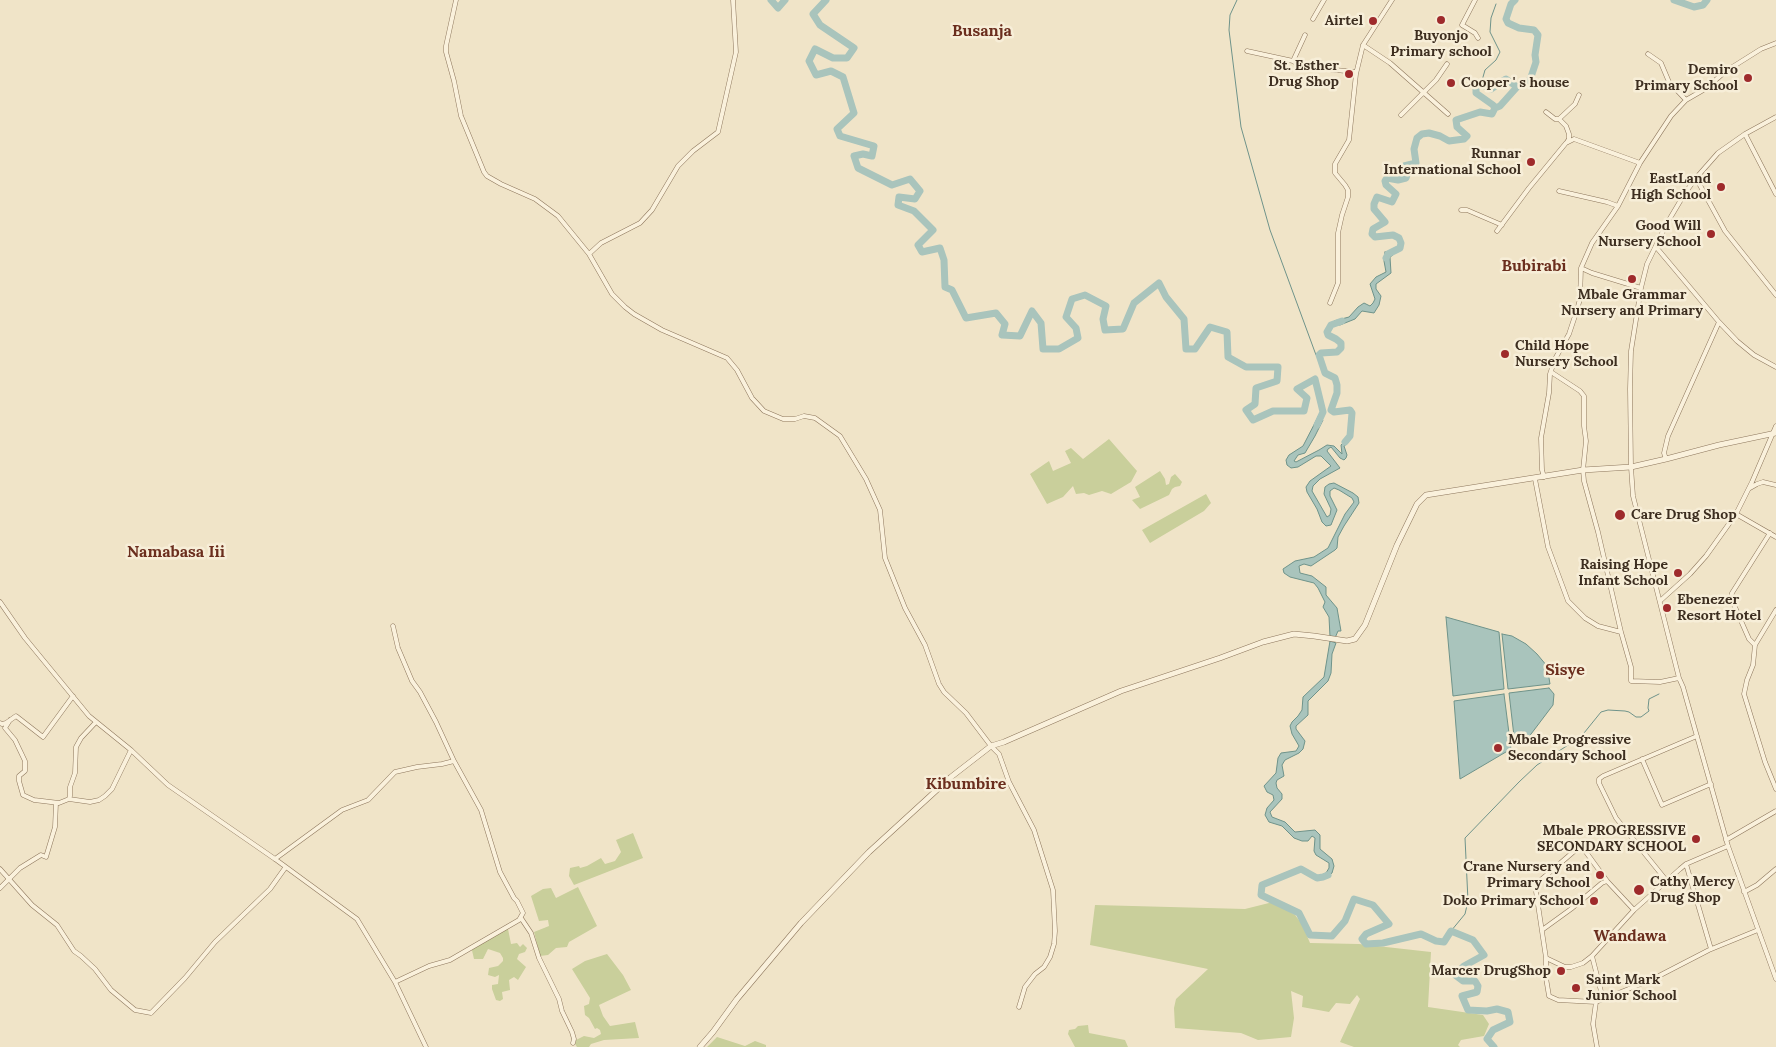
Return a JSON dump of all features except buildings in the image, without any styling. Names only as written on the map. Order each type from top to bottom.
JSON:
[{"type":"street","points":[[456,0],[446,52],[461,116],[484,172],[494,181],[535,200],[558,216],[589,254],[612,294],[625,308],[662,330],[727,358],[737,370],[752,398],[764,411],[783,419],[804,416],[814,418],[830,428],[845,442],[866,479],[879,506],[885,558],[905,608],[925,645],[939,684],[944,692],[966,713],[999,754],[1008,782],[1034,830],[1054,895],[1055,931],[1050,957],[1044,967],[1030,979],[1019,1007]]},
{"type":"street","points":[[589,254],[601,243],[640,223],[652,210],[678,166],[693,151],[718,132],[736,52],[733,0]]},
{"type":"street","points":[[1313,19],[1324,0]]},
{"type":"street","points":[[1330,303],[1338,284],[1338,233],[1348,197],[1345,185],[1334,169],[1335,164],[1349,140],[1356,72],[1363,44],[1392,0]]},
{"type":"street","points":[[1475,0],[1462,25],[1475,33],[1478,38]]},
{"type":"street","points":[[1293,61],[1304,35]]},
{"type":"street","points":[[1544,477],[1542,470],[1542,438],[1551,372],[1555,359],[1569,334],[1577,310],[1580,299],[1582,268],[1592,243],[1618,206],[1640,163],[1671,116],[1686,100],[1705,89],[1726,71],[1761,49],[1776,43]]},
{"type":"street","points":[[1363,44],[1390,63],[1448,114]]},
{"type":"street","points":[[1247,51],[1316,68],[1356,72]]},
{"type":"street","points":[[1648,54],[1661,63],[1669,82],[1686,100]]},
{"type":"street","points":[[1401,115],[1436,80],[1447,64]]},
{"type":"street","points":[[1558,119],[1575,104],[1580,95]]},
{"type":"street","points":[[1497,232],[1529,188],[1569,139],[1566,126],[1546,112]]},
{"type":"street","points":[[1776,117],[1745,134],[1718,153],[1685,193],[1647,264],[1640,288],[1631,351],[1631,467],[1633,496],[1679,678],[1726,840],[1776,979]]},
{"type":"street","points":[[1745,134],[1776,194]]},
{"type":"street","points":[[1566,143],[1574,139],[1640,163]]},
{"type":"street","points":[[1696,178],[1725,230],[1776,295]]},
{"type":"street","points":[[1559,191],[1618,206]]},
{"type":"street","points":[[1461,210],[1467,210],[1502,225]]},
{"type":"street","points":[[1656,248],[1719,322],[1744,348],[1776,368]]},
{"type":"street","points":[[1582,268],[1640,288]]},
{"type":"street","points":[[1666,460],[1664,453],[1668,436],[1719,322]]},
{"type":"street","points":[[1551,372],[1580,391],[1584,396],[1586,441],[1583,470],[1584,481],[1631,668],[1631,681],[1660,682],[1679,678]]},
{"type":"street","points":[[1660,601],[1690,574],[1706,556],[1736,514],[1750,488],[1776,426]]},
{"type":"street","points":[[700,1047],[737,999],[801,923],[869,852],[951,777],[991,746],[1121,692],[1263,642],[1294,634],[1347,641],[1355,638],[1365,625],[1397,545],[1422,497],[1583,470],[1631,467],[1774,433]]},
{"type":"street","points":[[1535,479],[1548,547],[1568,601],[1585,618],[1598,626],[1621,632]]},
{"type":"street","points":[[1750,488],[1763,482],[1776,485]]},
{"type":"street","points":[[1736,514],[1776,537]]},
{"type":"street","points":[[1755,645],[1750,639],[1731,598],[1732,593],[1770,533]]},
{"type":"street","points":[[0,602],[4,612],[96,722],[168,785],[276,859],[285,868],[357,919],[394,982],[426,1047]]},
{"type":"street","points":[[1776,610],[1755,645],[1753,665],[1744,694],[1765,762],[1776,789]]},
{"type":"street","points":[[393,626],[398,648],[412,682],[420,692],[481,810],[500,872],[523,913],[521,918],[450,960],[429,966],[394,982]]},
{"type":"street","points":[[0,723],[2,724],[16,716],[42,737],[73,696]]},
{"type":"street","points":[[10,720],[5,728],[15,740],[25,761],[25,771],[19,776],[18,781],[23,795],[34,800],[56,803],[69,799],[90,802],[99,800],[112,789],[130,750]]},
{"type":"street","points":[[69,799],[75,773],[76,747],[81,738],[96,722]]},
{"type":"street","points":[[1666,880],[1616,818],[1599,784],[1599,779],[1602,776],[1697,736]]},
{"type":"street","points":[[1642,759],[1662,805],[1710,784]]},
{"type":"street","points":[[276,859],[342,810],[368,800],[395,772],[454,761]]},
{"type":"street","points":[[0,888],[20,868],[41,855],[46,857],[55,827],[56,803]]},
{"type":"street","points":[[1726,840],[1776,811]]},
{"type":"street","points":[[1546,958],[1558,965],[1571,967],[1582,963],[1592,956],[1634,910],[1666,880],[1686,864],[1728,846]]},
{"type":"street","points":[[1634,910],[1607,881],[1583,848],[1579,847],[1535,885],[1546,958],[1546,978],[1549,996],[1558,1000],[1596,1002],[1651,980],[1711,949],[1758,930]]},
{"type":"street","points":[[1686,864],[1711,949]]},
{"type":"street","points":[[0,869],[32,904],[57,925],[74,951],[95,969],[111,990],[135,1010],[151,1013],[185,978],[215,942],[270,889],[285,868]]},
{"type":"street","points":[[1744,892],[1757,886],[1776,870]]},
{"type":"street","points":[[1542,930],[1577,904],[1602,882],[1607,881]]},
{"type":"street","points":[[521,918],[527,924],[559,999],[562,1011],[572,1032],[573,1043]]},
{"type":"street","points":[[1592,956],[1602,999]]},
{"type":"street","points":[[1596,1002],[1593,1024],[1597,1047]]},
{"type":"green space","points":[[1109,439],[1137,471],[1131,482],[1111,494],[1102,491],[1089,495],[1084,493],[1076,494],[1073,486],[1063,497],[1047,504],[1030,474],[1049,461],[1053,471],[1071,463],[1065,451],[1071,448],[1083,459]]},
{"type":"green space","points":[[1160,471],[1166,485],[1169,484],[1171,477],[1175,474],[1182,482],[1180,486],[1172,489],[1169,495],[1140,509],[1132,500],[1140,497],[1135,487]]},
{"type":"green space","points":[[1206,494],[1211,503],[1204,511],[1150,543],[1142,530]]},
{"type":"green space","points":[[633,833],[643,858],[574,885],[569,876],[570,868],[587,866],[601,858],[605,864],[615,861],[621,852],[616,840]]},
{"type":"green space","points":[[578,887],[597,926],[569,942],[567,947],[556,948],[548,955],[540,956],[534,932],[549,926],[548,920],[539,921],[531,896],[543,889],[551,888],[556,898]]},
{"type":"green space","points":[[1273,902],[1295,915],[1302,924],[1310,943],[1359,944],[1431,952],[1428,1007],[1483,1015],[1489,1024],[1484,1036],[1461,1040],[1458,1045],[1460,1047],[1354,1047],[1340,1042],[1360,999],[1357,995],[1350,1004],[1336,1003],[1329,1012],[1302,1007],[1303,996],[1291,991],[1294,1018],[1291,1037],[1258,1040],[1241,1033],[1175,1028],[1174,1008],[1176,999],[1208,969],[1090,945],[1095,905],[1245,909]]},
{"type":"green space","points":[[508,929],[511,944],[517,943],[520,947],[523,944],[527,948],[525,952],[519,954],[517,959],[526,967],[518,980],[514,977],[509,980],[510,990],[502,992],[503,999],[500,1001],[496,1000],[492,989],[492,985],[498,984],[499,975],[495,977],[488,975],[489,968],[498,966],[503,961],[503,958],[500,953],[488,949],[483,959],[474,959],[471,946],[500,930]]},
{"type":"green space","points":[[607,954],[623,975],[631,990],[599,1005],[603,1016],[610,1026],[635,1022],[639,1038],[604,1040],[591,1044],[589,1047],[577,1047],[575,1044],[576,1040],[584,1036],[594,1038],[601,1034],[600,1030],[595,1029],[589,1018],[585,1015],[584,1006],[589,1004],[590,998],[572,969],[585,961]]},
{"type":"green space","points":[[1088,1025],[1089,1033],[1125,1040],[1128,1047],[1075,1047],[1068,1034],[1069,1030],[1075,1029],[1078,1026]]},
{"type":"green space","points":[[717,1037],[745,1046],[755,1041],[766,1045],[766,1047],[707,1047]]},
{"type":"water","points":[[1385,252],[1393,255],[1390,257],[1391,273],[1376,284],[1376,289],[1381,296],[1379,305],[1374,313],[1362,311],[1355,319],[1340,325],[1335,324],[1334,321],[1349,317],[1364,303],[1370,306],[1373,303],[1375,299],[1370,284],[1376,277],[1386,272]]},
{"type":"water","points":[[1318,417],[1323,420],[1315,436],[1305,453],[1298,455],[1294,461],[1296,462],[1327,445],[1334,446],[1342,454],[1341,445],[1350,436],[1348,443],[1344,446],[1347,455],[1344,460],[1331,447],[1328,449],[1327,451],[1340,468],[1320,479],[1313,486],[1312,491],[1327,517],[1330,515],[1331,509],[1324,494],[1325,487],[1329,484],[1334,483],[1353,493],[1358,497],[1359,503],[1338,537],[1337,548],[1311,566],[1304,564],[1299,566],[1300,573],[1312,576],[1326,587],[1326,595],[1337,608],[1341,631],[1338,631],[1335,638],[1330,637],[1329,617],[1323,607],[1325,602],[1318,588],[1314,583],[1290,577],[1284,573],[1283,569],[1295,561],[1314,557],[1328,548],[1345,514],[1354,502],[1352,498],[1339,490],[1334,488],[1330,491],[1330,496],[1337,510],[1331,525],[1326,526],[1322,522],[1306,487],[1310,481],[1331,466],[1321,456],[1316,456],[1298,467],[1291,468],[1287,465],[1286,460],[1289,455],[1303,446]]},
{"type":"water","points":[[1446,617],[1499,632],[1504,689],[1453,696]]},
{"type":"water","points":[[1502,634],[1512,636],[1526,644],[1537,654],[1547,666],[1550,684],[1508,689]]},
{"type":"water","points":[[1330,641],[1336,643],[1332,654],[1331,673],[1328,681],[1308,701],[1308,715],[1296,726],[1296,729],[1305,741],[1303,749],[1285,760],[1282,765],[1284,776],[1277,780],[1276,783],[1277,788],[1282,794],[1282,799],[1270,812],[1272,817],[1285,822],[1295,832],[1315,830],[1320,835],[1320,849],[1332,859],[1334,866],[1332,873],[1320,879],[1320,876],[1326,873],[1329,868],[1329,863],[1316,855],[1314,851],[1315,838],[1312,836],[1308,841],[1302,841],[1294,838],[1282,826],[1269,822],[1265,815],[1267,808],[1274,800],[1273,795],[1267,792],[1264,786],[1276,773],[1278,758],[1281,753],[1296,751],[1299,746],[1290,726],[1302,710],[1303,697],[1324,677]]},
{"type":"water","points":[[1549,688],[1554,694],[1553,705],[1525,742],[1515,745],[1509,693]]},
{"type":"water","points":[[1504,694],[1511,749],[1460,779],[1454,701]]},
{"type":"waterway","points":[[771,0],[778,8],[785,0]]},
{"type":"waterway","points":[[826,0],[813,14],[820,25],[854,48],[847,58],[833,58],[815,49],[809,61],[816,75],[831,71],[843,77],[854,113],[837,129],[840,136],[874,146],[872,156],[863,154],[854,156],[858,168],[892,185],[910,179],[920,191],[915,199],[899,197],[898,205],[914,211],[933,230],[918,245],[922,252],[940,248],[944,260],[945,287],[952,290],[966,318],[996,313],[1005,324],[1002,335],[1020,336],[1032,311],[1041,323],[1043,349],[1059,349],[1078,338],[1076,328],[1066,317],[1072,299],[1085,295],[1106,306],[1103,319],[1105,330],[1123,329],[1134,303],[1159,283],[1166,297],[1184,319],[1186,349],[1195,349],[1210,327],[1227,332],[1228,357],[1246,367],[1278,367],[1277,381],[1256,388],[1255,404],[1246,410],[1253,420],[1273,411],[1304,411],[1307,398],[1297,389],[1315,379],[1323,412],[1317,425]]},
{"type":"waterway","points":[[1237,0],[1230,15],[1229,30],[1241,127],[1270,230],[1316,355],[1319,355]]},
{"type":"waterway","points":[[1386,258],[1388,254],[1400,248],[1401,243],[1399,238],[1393,235],[1375,237],[1372,234],[1373,229],[1385,222],[1374,209],[1374,204],[1377,197],[1392,202],[1396,194],[1386,185],[1385,181],[1387,178],[1398,180],[1406,178],[1404,166],[1416,163],[1414,149],[1417,138],[1422,134],[1429,133],[1449,141],[1464,139],[1467,136],[1457,127],[1456,120],[1480,112],[1492,114],[1495,108],[1476,93],[1476,86],[1481,84],[1491,89],[1506,79],[1517,87],[1530,80],[1536,62],[1535,55],[1538,35],[1534,30],[1519,28],[1508,23],[1506,19],[1511,4],[1515,0]]},
{"type":"waterway","points":[[1674,0],[1694,7],[1703,5],[1707,0]]},
{"type":"waterway","points":[[1481,84],[1485,70],[1496,60],[1500,52],[1490,32],[1491,18],[1496,4]]},
{"type":"waterway","points":[[1495,108],[1500,106],[1517,87]]},
{"type":"waterway","points":[[1342,321],[1331,325],[1327,332],[1328,335],[1341,343],[1341,348],[1337,352],[1321,353],[1319,355],[1325,373],[1335,378],[1337,385],[1337,393],[1331,410],[1334,412],[1350,410],[1352,413],[1350,436],[1345,442]]},
{"type":"waterway","points":[[1451,931],[1465,914],[1468,901],[1465,838],[1537,765],[1576,740],[1601,712],[1608,710],[1625,711],[1636,717],[1641,717],[1649,711],[1649,699],[1659,694]]},
{"type":"waterway","points":[[1328,875],[1317,878],[1301,869],[1262,885],[1261,895],[1299,913],[1310,935],[1332,936],[1345,921],[1354,899],[1373,905],[1389,924],[1366,934],[1362,939],[1366,944],[1383,943],[1421,934],[1436,941],[1444,942],[1451,931],[1473,940],[1484,955],[1464,966],[1455,975],[1463,981],[1475,981],[1478,986],[1477,992],[1462,996],[1468,1010],[1487,1011],[1497,1009],[1508,1012],[1510,1022],[1493,1030],[1487,1039],[1494,1047]]},
{"type":"place","name":"Buyonjo Primary school","points":[[1441,20]]},
{"type":"place","name":"Airtel","points":[[1373,21]]},
{"type":"place","name":"St. Esther Drug Shop","points":[[1349,74]]},
{"type":"place","name":"Demiro Primary School","points":[[1748,78]]},
{"type":"place","name":"Cooper ' s house","points":[[1451,83]]},
{"type":"place","name":"Runnar International School","points":[[1531,162]]},
{"type":"place","name":"EastLand High School","points":[[1721,187]]},
{"type":"place","name":"Good Will Nursery School","points":[[1711,234]]},
{"type":"place","name":"Mbale Grammar Nursery and Primary","points":[[1632,279]]},
{"type":"place","name":"Child Hope Nursery School","points":[[1505,354]]},
{"type":"place","name":"Care Drug Shop","points":[[1620,515]]},
{"type":"place","name":"Raising Hope Infant School","points":[[1678,573]]},
{"type":"place","name":"Ebenezer Resort Hotel","points":[[1667,608]]},
{"type":"place","name":"Mbale Progressive Secondary School","points":[[1498,748]]},
{"type":"place","name":"Mbale PROGRESSIVE SECONDARY SCHOOL","points":[[1696,839]]},
{"type":"place","name":"Crane Nursery and Primary School","points":[[1600,875]]},
{"type":"place","name":"Cathy Mercy Drug Shop","points":[[1639,890]]},
{"type":"place","name":"Doko Primary School","points":[[1594,901]]},
{"type":"place","name":"Marcer DrugShop","points":[[1561,971]]},
{"type":"place","name":"Saint Mark Junior School","points":[[1576,988]]},
{"type":"district","name":"Busanja","points":[[982,31]]},
{"type":"district","name":"Bubirabi","points":[[1534,266]]},
{"type":"district","name":"Namabasa Iii","points":[[176,552]]},
{"type":"district","name":"Sisye","points":[[1565,670]]},
{"type":"district","name":"Kibumbire","points":[[966,784]]},
{"type":"district","name":"Wandawa","points":[[1630,936]]}]
